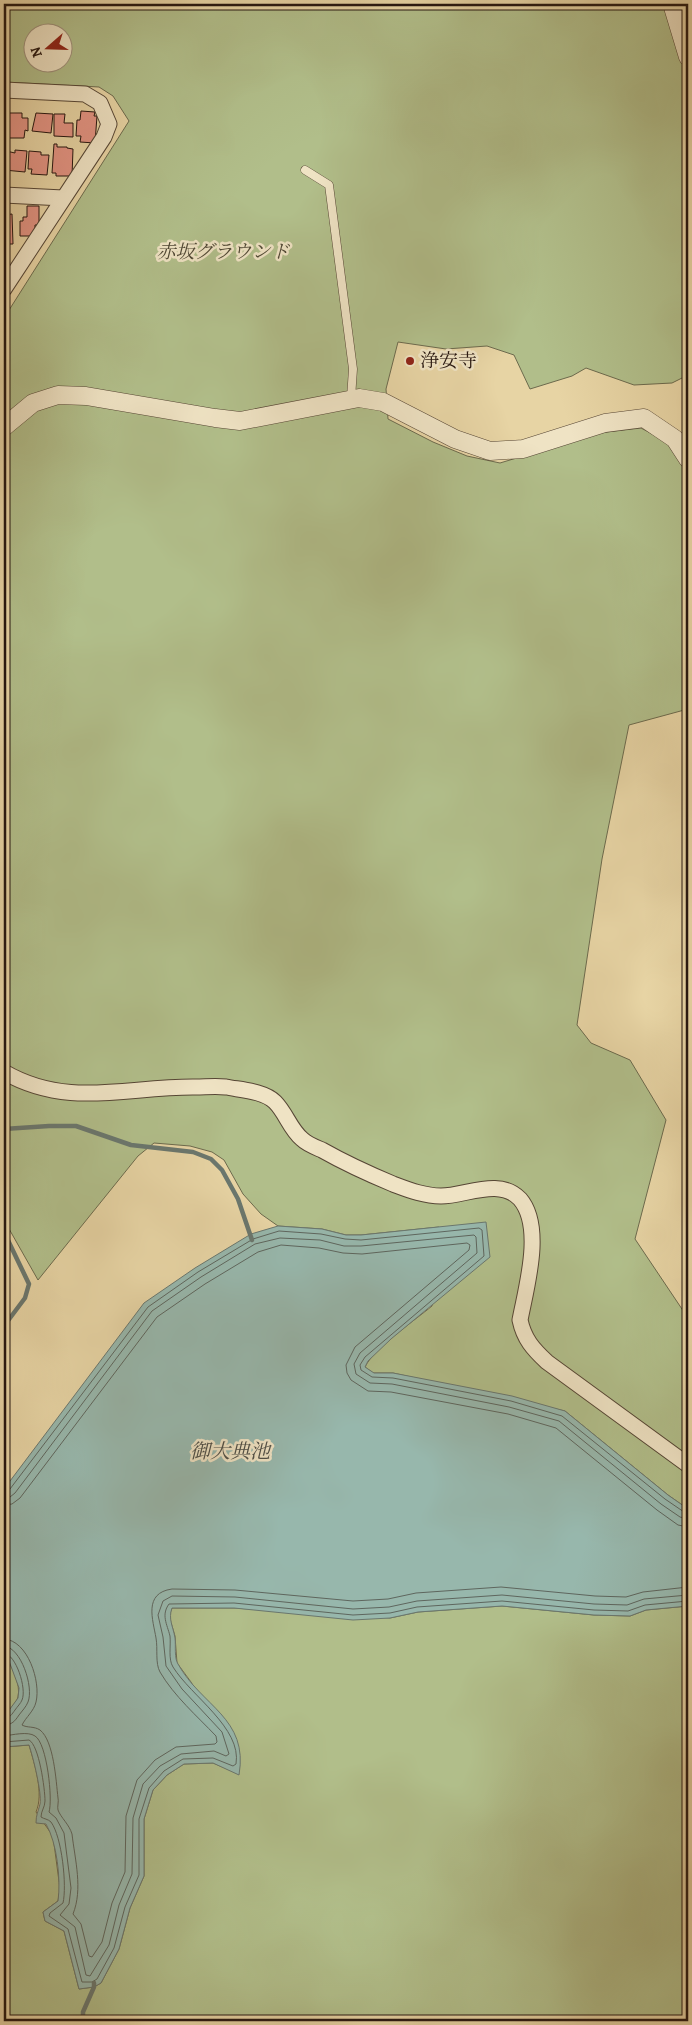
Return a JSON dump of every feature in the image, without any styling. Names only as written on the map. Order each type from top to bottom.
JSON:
[{"type":"street","points":[[672,4],[688,57]]},
{"type":"street","points":[[4,90],[85,94],[100,103],[109,124],[104,137],[4,289]]},
{"type":"street","points":[[4,195],[64,198]]},
{"type":"street","points":[[4,427],[33,403],[58,395],[86,396],[240,421],[351,398],[360,398],[383,402],[455,439],[490,452],[522,449],[605,422],[644,418],[675,439],[688,459]]},
{"type":"street","points":[[4,1072],[39,1089],[73,1094],[182,1086],[223,1087],[259,1093],[275,1102],[302,1140],[342,1161],[403,1188],[426,1195],[442,1196],[493,1188],[504,1189],[520,1199],[527,1212],[533,1239],[520,1320],[522,1333],[531,1347],[547,1362],[688,1465]]},
{"type":"lane","points":[[305,170],[329,185],[353,369],[351,398]]},
{"type":"green space","name":"赤坂グラウンド","points":[[4,4],[688,4],[688,375],[672,383],[634,385],[586,368],[572,376],[530,389],[514,355],[487,346],[446,349],[398,342],[386,389],[388,419],[433,442],[467,456],[500,463],[599,433],[641,428],[667,442],[688,468],[688,709],[629,725],[602,859],[577,1025],[591,1043],[630,1060],[666,1120],[635,1239],[688,1318],[688,1509],[668,1495],[565,1411],[393,1373],[373,1373],[365,1367],[385,1343],[432,1306],[439,1227],[346,1235],[322,1229],[278,1226],[261,1214],[243,1194],[224,1160],[212,1152],[190,1146],[154,1143],[138,1156],[38,1280],[4,1220],[4,318],[129,121],[113,96],[99,87],[4,82]]},
{"type":"green space","points":[[502,1606],[594,1615],[630,1616],[646,1610],[688,1606],[688,2021],[4,2021],[4,1747],[29,1745],[39,1788],[36,1812],[53,1836],[60,1889],[58,1901],[43,1912],[45,1921],[64,1931],[79,1989],[94,1987],[101,1983],[119,1949],[130,1908],[144,1876],[144,1819],[153,1790],[167,1775],[184,1764],[213,1763],[239,1774],[191,1682],[177,1663],[175,1636],[169,1616],[172,1608],[234,1608],[390,1618],[418,1612]]},
{"type":"green space","points":[[4,1656],[15,1675],[19,1692],[16,1702],[4,1717]]},
{"type":"water","name":"御大典池","points":[[486,1222],[490,1257],[391,1339],[368,1361],[365,1367],[374,1373],[393,1373],[512,1396],[565,1411],[668,1495],[688,1509],[688,1606],[646,1610],[630,1616],[594,1615],[502,1606],[418,1612],[390,1618],[353,1620],[234,1608],[172,1608],[171,1619],[177,1661],[188,1678],[230,1726],[237,1740],[240,1756],[239,1775],[213,1763],[184,1764],[167,1775],[153,1790],[144,1819],[144,1876],[130,1908],[119,1949],[101,1983],[94,1987],[79,1989],[64,1931],[45,1921],[43,1912],[58,1901],[58,1872],[50,1832],[46,1824],[36,1823],[40,1804],[40,1792],[29,1745],[4,1747],[4,1717],[18,1698],[19,1688],[9,1661],[4,1656],[4,1489],[144,1303],[195,1268],[251,1234],[278,1226],[322,1229],[346,1235],[361,1235]]},
{"type":"building","points":[[81,111],[95,112],[94,116],[97,116],[95,143],[80,142],[81,136],[76,136],[77,120],[80,120]]},
{"type":"building","points":[[8,113],[22,113],[22,118],[28,118],[28,131],[25,130],[24,138],[7,138]]},
{"type":"building","points":[[36,113],[53,114],[51,133],[32,131]]},
{"type":"building","points":[[4,114],[6,114],[5,136],[4,136]]},
{"type":"building","points":[[54,114],[65,114],[64,123],[73,123],[73,137],[54,136]]},
{"type":"building","points":[[54,144],[57,144],[57,147],[73,149],[72,176],[56,176],[56,173],[52,173]]},
{"type":"building","points":[[15,150],[27,151],[25,172],[4,170],[6,151],[15,153]]},
{"type":"building","points":[[29,151],[41,152],[41,155],[49,155],[47,175],[31,174],[32,169],[28,169]]},
{"type":"building","points":[[27,206],[39,206],[39,225],[35,225],[35,236],[20,236],[20,221],[23,221],[23,217],[27,217]]},
{"type":"building","points":[[12,214],[13,244],[4,244],[4,215]]},
{"type":"building","points":[[4,254],[7,254],[6,271],[4,271]]},
{"type":"waterway","points":[[4,1129],[76,1126],[131,1145],[193,1152],[211,1159],[222,1170],[238,1199],[252,1240]]},
{"type":"waterway","points":[[4,1232],[29,1284],[25,1298],[4,1326]]},
{"type":"waterway","points":[[83,2021],[83,2012],[94,1983]]},
{"type":"place","name":"浄安寺","points":[[410,361]]}]
